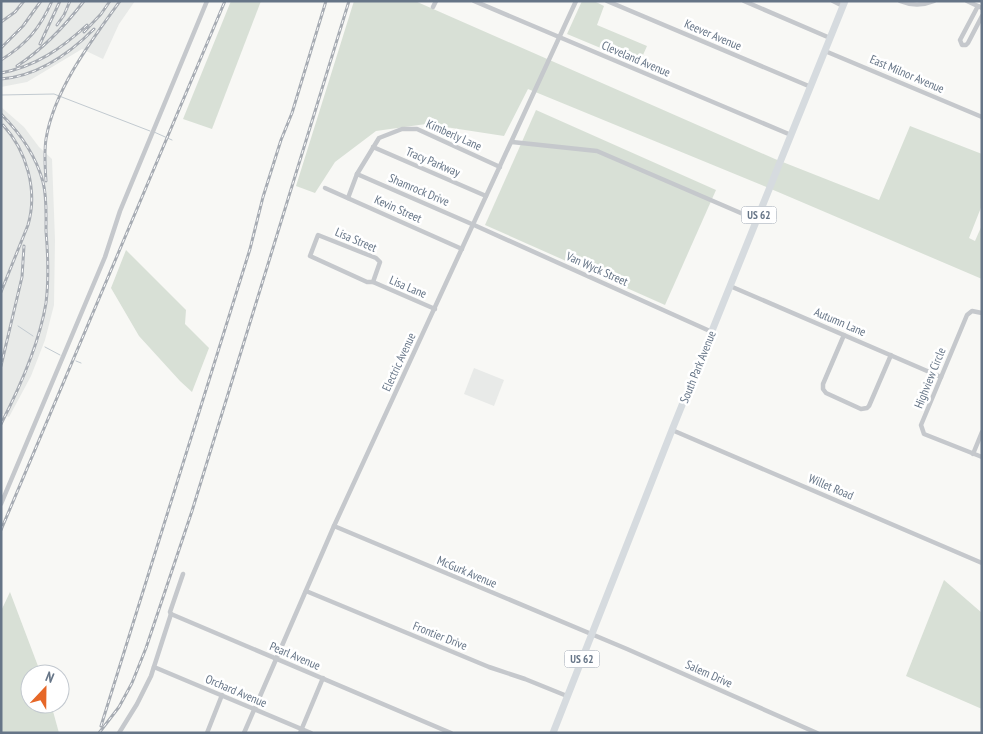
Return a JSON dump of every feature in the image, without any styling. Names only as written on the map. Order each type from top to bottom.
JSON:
[{"type":"main road","name":"South Park Avenue","points":[[553,733],[672,430],[844,3]]},
{"type":"street","points":[[1,504],[106,256],[120,211],[207,1]]},
{"type":"street","points":[[433,7],[436,1]]},
{"type":"street","name":"Cleveland Avenue","points":[[474,1],[792,134]]},
{"type":"street","name":"Electric Avenue","points":[[244,733],[334,526],[576,1]]},
{"type":"street","name":"Keever Avenue","points":[[607,1],[811,87]]},
{"type":"street","points":[[744,1],[830,38]]},
{"type":"street","points":[[833,1],[844,3]]},
{"type":"street","points":[[900,1],[915,6],[934,1]]},
{"type":"street","points":[[967,1],[980,7],[960,40],[962,45],[968,43],[982,16]]},
{"type":"street","name":"East Milnor Avenue","points":[[825,51],[982,117]]},
{"type":"street","name":"Kimberly Lane","points":[[348,198],[357,174],[378,138],[402,129],[417,129],[500,167]]},
{"type":"street","points":[[512,142],[597,151],[757,220]]},
{"type":"street","name":"Tracy Parkway","points":[[373,147],[486,196]]},
{"type":"street","name":"Shamrock Drive","points":[[357,174],[474,224]]},
{"type":"street","name":"Kevin Street","points":[[325,188],[462,249]]},
{"type":"street","name":"Van Wyck Street","points":[[474,224],[712,332]]},
{"type":"street","name":"Lisa Street","points":[[318,235],[376,258],[380,262],[373,282],[366,282],[310,256],[318,235]]},
{"type":"street","name":"Lisa Lane","points":[[373,282],[435,309]]},
{"type":"street","name":"Autumn Lane","points":[[730,286],[941,377]]},
{"type":"street","name":"Highview Circle","points":[[982,314],[972,311],[967,315],[921,425],[922,431],[982,457]]},
{"type":"street","points":[[844,335],[822,389],[826,393],[861,409],[869,406],[891,356]]},
{"type":"street","name":"Willet Road","points":[[672,430],[982,563]]},
{"type":"street","points":[[973,454],[982,432]]},
{"type":"street","name":"McGurk Avenue","points":[[334,526],[592,635]]},
{"type":"street","points":[[119,733],[143,693],[154,667],[183,574]]},
{"type":"street","name":"Frontier Drive","points":[[306,591],[489,667],[525,678],[567,696]]},
{"type":"street","name":"Pearl Avenue","points":[[171,614],[451,733]]},
{"type":"street","name":"Salem Drive","points":[[592,635],[818,733]]},
{"type":"street","name":"Orchard Avenue","points":[[154,667],[254,709],[300,731],[311,733]]},
{"type":"street","points":[[300,731],[322,678]]},
{"type":"street","points":[[207,733],[222,696]]},
{"type":"shaded area","points":[[1,1],[135,1],[119,24],[103,59],[82,49],[27,82],[1,87]]},
{"type":"shaded area","points":[[231,1],[261,1],[212,129],[183,119]]},
{"type":"shaded area","points":[[354,1],[415,1],[775,159],[879,200],[910,126],[982,154],[982,205],[969,238],[975,241],[982,225],[982,279],[764,186],[528,89],[504,136],[426,124],[376,131],[335,162],[315,193],[296,186]]},
{"type":"shaded area","points":[[582,1],[594,1],[604,6],[597,25],[647,46],[639,64],[567,34]]},
{"type":"shaded area","points":[[1,107],[24,127],[39,147],[52,159],[55,240],[54,305],[45,340],[31,376],[9,417],[1,413]]},
{"type":"shaded area","points":[[536,110],[716,190],[665,305],[485,225]]},
{"type":"shaded area","points":[[126,250],[186,310],[185,324],[209,348],[192,392],[139,336],[111,288]]},
{"type":"shaded area","points":[[474,368],[504,380],[494,406],[464,394]]},
{"type":"shaded area","points":[[944,580],[982,613],[982,709],[906,676]]},
{"type":"shaded area","points":[[10,592],[37,664],[20,664],[20,714],[54,714],[59,733],[1,733],[1,611]]},
{"type":"waterway","points":[[1,95],[54,94],[150,131]]},
{"type":"waterway","points":[[154,132],[172,140]]},
{"type":"waterway","points":[[18,326],[33,336]]},
{"type":"waterway","points":[[45,347],[60,355]]},
{"type":"waterway","points":[[76,361],[81,363]]},
{"type":"railway","points":[[1,22],[15,12],[24,1]]},
{"type":"railway","points":[[1,48],[23,26],[41,1]]},
{"type":"railway","points":[[1,60],[32,35],[52,1]]},
{"type":"railway","points":[[40,44],[60,1]]},
{"type":"railway","points":[[57,25],[70,1]]},
{"type":"railway","points":[[17,66],[53,36],[84,1]]},
{"type":"railway","points":[[84,32],[110,1]]},
{"type":"railway","points":[[46,181],[46,139],[57,102],[75,67],[120,1]]},
{"type":"railway","points":[[1,530],[225,1]]},
{"type":"railway","points":[[101,726],[250,249],[263,197],[281,140],[292,113],[326,1]]},
{"type":"railway","points":[[99,733],[119,707],[132,683],[146,648],[192,511],[349,1]]},
{"type":"railway","points":[[1,73],[37,61],[68,42],[87,25]]},
{"type":"railway","points":[[1,79],[27,74],[52,63],[94,29]]},
{"type":"railway","points":[[1,114],[26,145],[40,172],[46,200],[48,267],[46,303],[39,334],[22,381],[1,424]]},
{"type":"railway","points":[[1,292],[28,225],[32,199],[31,185],[24,159],[11,135],[3,125]]},
{"type":"railway","points":[[1,366],[22,277],[24,246]]}]
